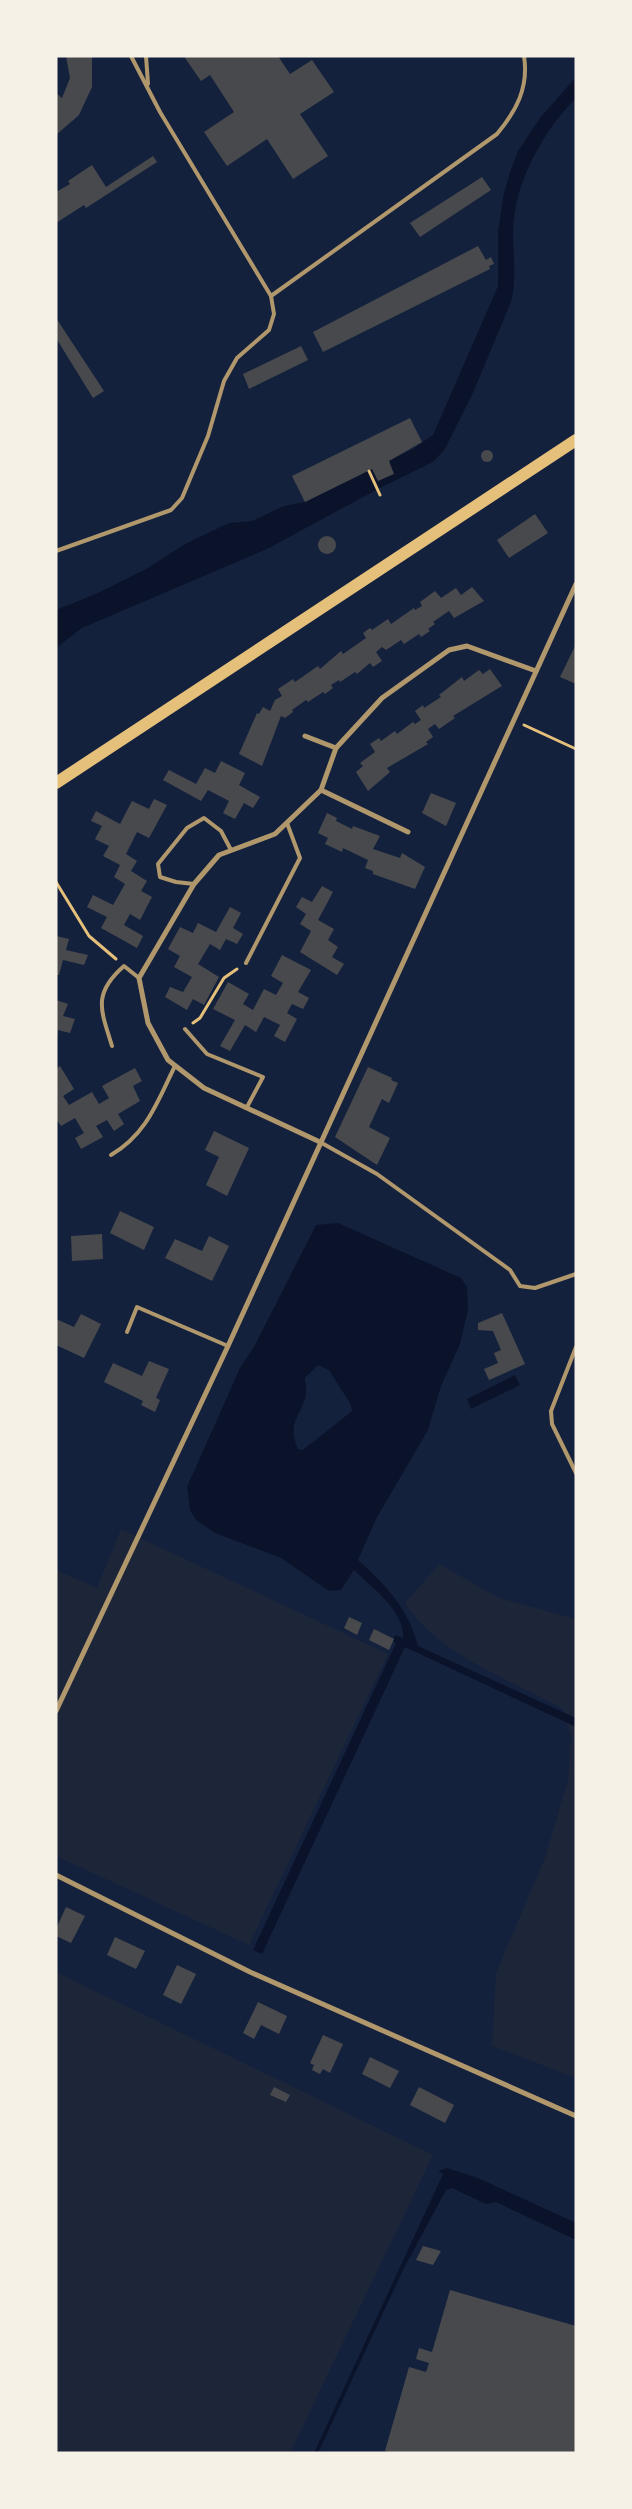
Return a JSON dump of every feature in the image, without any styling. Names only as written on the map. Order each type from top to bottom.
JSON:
[{"type":"main road","points":[[56,783],[576,440]]},
{"type":"street","points":[[56,1711],[228,1346],[576,584]]},
{"type":"street","points":[[320,1142],[204,1088],[168,1060],[148,1022],[139,978],[194,884],[218,854],[275,834],[321,790],[336,748],[382,698],[449,650],[467,646],[536,671]]},
{"type":"street","points":[[305,736],[336,748]]},
{"type":"street","points":[[321,790],[408,832]]},
{"type":"street","points":[[56,1875],[250,1972],[576,2116]]},
{"type":"lane","points":[[56,551],[171,510],[182,498],[208,436],[224,381],[237,358],[269,330],[274,314],[271,296],[160,112],[131,56]]},
{"type":"lane","points":[[146,56],[148,87]]},
{"type":"lane","points":[[271,296],[497,134],[513,115],[523,94],[526,67],[524,56]]},
{"type":"lane","points":[[194,884],[176,882],[160,877],[158,864],[187,828],[204,818],[222,831],[231,850]]},
{"type":"lane","points":[[246,963],[300,858],[286,823]]},
{"type":"lane","points":[[112,1046],[104,1020],[101,995],[113,976],[124,966],[139,978]]},
{"type":"lane","points":[[185,1029],[207,1054],[263,1077],[247,1107]]},
{"type":"lane","points":[[111,1155],[124,1147],[143,1129],[175,1066]]},
{"type":"lane","points":[[320,1142],[377,1174],[487,1253],[510,1270],[520,1286],[535,1288],[576,1274]]},
{"type":"lane","points":[[570,1276],[576,1280]]},
{"type":"lane","points":[[126,1332],[137,1307],[228,1346]]},
{"type":"lane","points":[[576,1346],[551,1412],[552,1424],[576,1473]]},
{"type":"path","points":[[368,471],[380,495]]},
{"type":"path","points":[[513,720],[576,749]]},
{"type":"path","points":[[56,882],[89,936],[124,966]]},
{"type":"path","points":[[185,1029],[200,1018],[224,978],[246,963]]},
{"type":"shaded area","points":[[576,77],[576,98],[564,111],[542,142],[525,176],[515,212],[513,230],[514,275],[511,302],[472,395],[445,449],[433,462],[378,489],[267,549],[82,628],[56,648],[56,610],[100,592],[146,569],[187,543],[229,523],[252,521],[284,506],[305,502],[413,449],[433,435],[498,286],[498,231],[504,193],[518,151],[540,118]]},
{"type":"shaded area","points":[[338,1223],[461,1278],[467,1287],[468,1310],[460,1344],[441,1386],[428,1430],[376,1519],[358,1560],[395,1598],[414,1632],[418,1646],[576,1718],[576,1727],[405,1647],[262,1954],[253,1950],[396,1643],[393,1641],[395,1635],[403,1638],[399,1619],[393,1609],[354,1570],[341,1590],[329,1591],[281,1558],[215,1533],[196,1520],[190,1510],[187,1487],[241,1366],[254,1347],[316,1225]],"holes":[[[318,1365],[329,1370],[351,1405],[352,1411],[303,1450],[298,1449],[294,1425],[306,1394],[305,1378]]]},
{"type":"shaded area","points":[[515,1375],[520,1385],[471,1409],[467,1399]]},
{"type":"shaded area","points":[[121,1529],[388,1654],[249,1945],[56,1856],[56,1570],[97,1588]]},
{"type":"shaded area","points":[[439,1564],[499,1598],[576,1619],[576,2078],[492,2046],[496,1973],[545,1858],[568,1780],[571,1737],[562,1708],[498,1676],[455,1651],[435,1637],[405,1603]]},
{"type":"shaded area","points":[[56,1972],[433,2155],[290,2453],[56,2452]]},
{"type":"shaded area","points":[[447,2168],[478,2178],[576,2223],[576,2240],[496,2202],[486,2204],[452,2188],[446,2190],[403,2270],[318,2453],[314,2453],[443,2174],[438,2171]]},
{"type":"building","points":[[66,56],[92,56],[92,87],[79,115],[56,135],[56,93],[62,98],[70,78]]},
{"type":"building","points":[[187,56],[278,56],[290,74],[312,60],[334,92],[300,114],[328,156],[293,179],[267,139],[227,166],[204,132],[234,112],[210,75],[201,81],[185,58]]},
{"type":"building","points":[[153,156],[157,162],[86,208],[84,205],[56,223],[56,192],[70,184],[68,181],[92,165],[106,187]]},
{"type":"building","points":[[482,177],[491,190],[420,237],[410,223]]},
{"type":"building","points":[[478,246],[486,260],[491,257],[494,264],[489,266],[490,269],[323,352],[313,332]]},
{"type":"building","points":[[56,318],[104,391],[93,398],[56,338]]},
{"type":"building","points":[[301,346],[308,360],[249,389],[243,374]]},
{"type":"building","points":[[410,418],[422,442],[389,461],[394,474],[378,481],[372,469],[305,502],[292,476]]},
{"type":"building","points":[[485,450],[489,450],[493,456],[489,462],[485,462],[481,458],[481,454]]},
{"type":"building","points":[[535,514],[548,533],[509,558],[497,540]]},
{"type":"building","points":[[327,536],[333,539],[336,545],[333,551],[327,554],[321,551],[318,545],[321,539]]},
{"type":"building","points":[[472,587],[484,601],[454,618],[449,611],[433,622],[435,624],[428,629],[430,631],[421,637],[419,634],[404,644],[401,640],[386,650],[382,647],[376,652],[382,661],[373,667],[370,663],[357,674],[355,672],[340,682],[339,680],[331,685],[333,688],[325,694],[323,692],[308,702],[306,700],[292,710],[293,712],[285,718],[281,716],[262,766],[239,754],[257,713],[259,714],[263,707],[270,711],[275,700],[282,696],[278,689],[293,679],[295,682],[318,666],[320,669],[341,651],[343,654],[366,638],[363,633],[370,628],[372,630],[388,619],[391,624],[414,608],[415,610],[422,606],[420,602],[435,591],[441,598],[456,588],[461,595]]},
{"type":"building","points":[[576,644],[576,684],[560,677]]},
{"type":"building","points":[[490,669],[502,686],[453,716],[455,718],[439,729],[435,724],[428,729],[433,737],[426,742],[428,744],[387,768],[390,772],[368,791],[356,772],[363,766],[360,763],[375,752],[370,744],[379,738],[381,741],[395,731],[397,734],[413,722],[415,724],[421,720],[415,711],[423,705],[424,708],[441,697],[439,695],[462,677],[464,681],[479,670],[483,674]]},
{"type":"building","points":[[221,761],[245,773],[239,785],[260,797],[253,808],[244,803],[235,819],[223,813],[229,801],[208,790],[201,801],[163,780],[169,770],[196,784],[205,768],[215,773]]},
{"type":"building","points":[[431,793],[456,803],[446,826],[422,813]]},
{"type":"building","points":[[154,799],[167,805],[149,838],[137,832],[126,854],[137,861],[131,871],[147,881],[141,891],[152,897],[140,920],[130,914],[124,925],[143,936],[137,948],[101,928],[107,917],[87,907],[93,895],[113,905],[125,884],[114,877],[120,865],[103,856],[109,846],[95,839],[102,826],[91,821],[96,811],[120,824],[132,801],[149,809]]},
{"type":"building","points":[[327,813],[337,818],[336,821],[352,829],[353,826],[380,836],[373,849],[400,858],[402,853],[425,867],[415,889],[373,874],[373,871],[365,868],[368,860],[343,848],[342,852],[325,844],[328,838],[318,833]]},
{"type":"building","points":[[322,886],[333,892],[318,920],[334,929],[328,940],[338,947],[332,957],[344,964],[337,975],[300,952],[311,931],[300,924],[306,914],[296,907],[302,897],[312,902]]},
{"type":"building","points":[[230,907],[241,913],[233,928],[243,934],[237,944],[226,939],[220,950],[210,944],[198,964],[219,977],[204,1005],[193,999],[187,1010],[165,997],[170,987],[183,992],[192,977],[174,967],[180,956],[168,949],[180,927],[193,933],[198,923],[216,932]]},
{"type":"building","points":[[56,936],[69,939],[66,950],[88,955],[84,965],[63,960],[59,975],[56,975]]},
{"type":"building","points":[[282,955],[311,970],[298,992],[309,998],[303,1009],[292,1004],[287,1013],[297,1019],[285,1042],[274,1036],[280,1025],[264,1017],[256,1032],[245,1025],[230,1051],[220,1046],[235,1020],[213,1009],[228,982],[249,994],[243,1004],[253,1010],[264,989],[276,995],[283,983],[271,976]]},
{"type":"building","points":[[56,1000],[68,1004],[63,1016],[75,1019],[70,1033],[58,1030],[57,1036]]},
{"type":"building","points":[[60,1066],[74,1089],[63,1096],[69,1105],[92,1092],[99,1104],[109,1098],[102,1086],[135,1068],[142,1081],[133,1086],[140,1101],[118,1114],[124,1124],[114,1131],[107,1120],[96,1126],[103,1137],[81,1149],[75,1138],[84,1133],[75,1118],[61,1126],[56,1119],[56,1069]]},
{"type":"building","points":[[368,1067],[392,1078],[391,1080],[398,1083],[389,1103],[382,1099],[369,1127],[390,1138],[377,1165],[335,1137]]},
{"type":"building","points":[[214,1131],[249,1148],[227,1196],[206,1185],[219,1157],[205,1150]]},
{"type":"building","points":[[120,1211],[154,1227],[144,1250],[110,1233]]},
{"type":"building","points":[[102,1234],[103,1259],[72,1261],[71,1236]]},
{"type":"building","points":[[209,1236],[229,1246],[212,1281],[165,1258],[175,1239],[202,1251]]},
{"type":"building","points":[[502,1313],[525,1364],[489,1380],[484,1369],[498,1363],[494,1353],[501,1350],[493,1331],[478,1330],[478,1323]]},
{"type":"building","points":[[81,1314],[101,1324],[84,1358],[56,1345],[56,1319],[74,1327]]},
{"type":"building","points":[[149,1361],[169,1369],[156,1398],[160,1400],[155,1412],[141,1405],[143,1401],[104,1382],[113,1363],[142,1376]]},
{"type":"building","points":[[349,1617],[362,1623],[357,1635],[344,1628]]},
{"type":"building","points":[[374,1629],[394,1639],[389,1650],[369,1640]]},
{"type":"building","points":[[66,1907],[85,1916],[71,1943],[56,1936],[56,1929]]},
{"type":"building","points":[[115,1937],[145,1951],[136,1969],[107,1955]]},
{"type":"building","points":[[177,1965],[196,1974],[181,2004],[163,1995]]},
{"type":"building","points":[[258,2002],[287,2016],[279,2034],[261,2025],[254,2039],[243,2033]]},
{"type":"building","points":[[323,2035],[343,2044],[330,2073],[323,2069],[320,2074],[312,2070],[314,2065],[310,2063]]},
{"type":"building","points":[[370,2057],[399,2071],[390,2088],[362,2074]]},
{"type":"building","points":[[274,2087],[290,2095],[286,2102],[270,2095]]},
{"type":"building","points":[[419,2087],[454,2105],[445,2123],[410,2105]]},
{"type":"building","points":[[423,2246],[441,2251],[433,2265],[416,2260]]},
{"type":"building","points":[[450,2290],[576,2326],[576,2453],[392,2453],[385,2451],[409,2367],[426,2372],[429,2363],[416,2359],[419,2348],[432,2352]]}]
